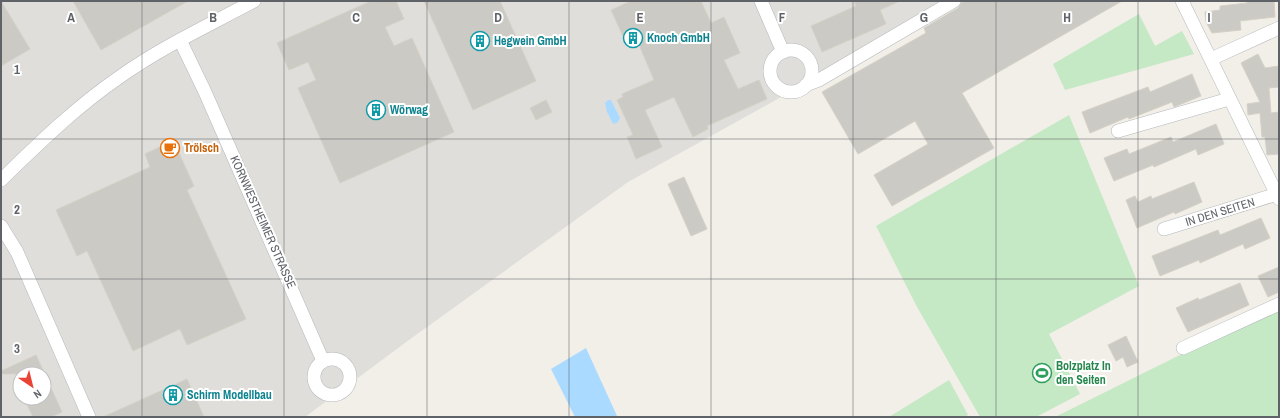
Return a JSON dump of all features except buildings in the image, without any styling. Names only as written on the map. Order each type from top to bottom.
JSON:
[{"type":"street","points":[[1,180],[43,139],[98,94],[134,68],[180,40],[254,1]]},
{"type":"street","points":[[761,1],[783,52]]},
{"type":"street","points":[[806,85],[811,76],[812,67],[808,58],[801,52],[792,50],[783,52],[776,57],[771,64],[770,73],[774,82],[780,88],[788,92],[797,91],[806,85],[819,80],[954,1]]},
{"type":"street","name":"IN DEN SEITEN","points":[[1164,229],[1278,197],[1182,1]]},
{"type":"street","points":[[1211,59],[1279,28]]},
{"type":"street","name":"KORNWESTHEIMER STRASSE","points":[[180,40],[205,92],[323,361]]},
{"type":"street","points":[[1118,131],[1229,99]]},
{"type":"street","points":[[1,226],[17,252],[89,417]]},
{"type":"street","points":[[1183,348],[1279,304]]},
{"type":"shaded area","points":[[1,1],[944,1],[774,101],[628,182],[305,417],[1,417]]},
{"type":"green space","points":[[1139,14],[1155,46],[1182,31],[1194,54],[1065,90],[1053,64]]},
{"type":"green space","points":[[1069,115],[1139,286],[1049,334],[1080,394],[1036,417],[980,417],[916,305],[876,226]]},
{"type":"green space","points":[[1279,311],[1279,417],[1055,417],[1184,353]]},
{"type":"green space","points":[[949,380],[968,415],[964,417],[889,417]]},
{"type":"water","points":[[608,100],[611,100],[620,118],[617,123],[613,124],[607,112],[605,103]]},
{"type":"water","points":[[586,348],[617,416],[615,417],[575,417],[551,369]]},
{"type":"place","name":"Knoch GmbH","points":[[633,38]]},
{"type":"place","name":"Hegwein GmbH","points":[[480,41]]},
{"type":"place","name":"Wörwag","points":[[376,110]]},
{"type":"place","name":"Trölsch","points":[[170,148]]},
{"type":"place","name":"Bolzplatz In den Seiten","points":[[1042,373]]},
{"type":"place","name":"Schirm Modellbau","points":[[173,395]]}]
